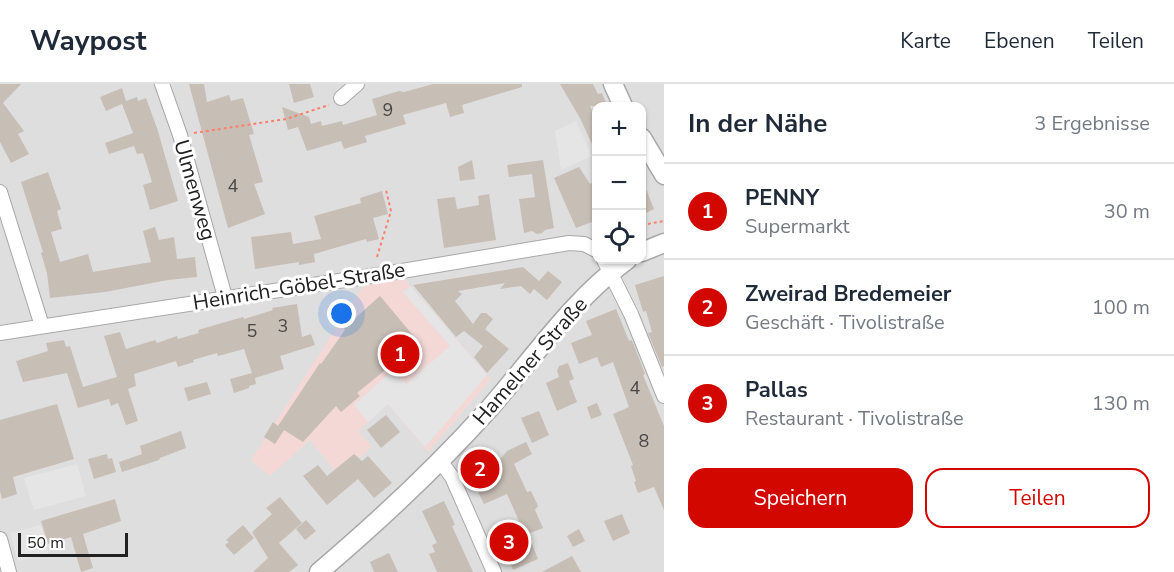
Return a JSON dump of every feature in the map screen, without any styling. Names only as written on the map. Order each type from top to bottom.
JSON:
[{"type":"street","name":"Ulmenweg","points":[[162,84],[180,135],[225,297]]},
{"type":"street","points":[[341,99],[357,84]]},
{"type":"street","points":[[613,84],[621,102]]},
{"type":"street","points":[[646,145],[664,175]]},
{"type":"street","points":[[0,192],[42,326]]},
{"type":"street","name":"Heinrich-Göbel-Straße","points":[[0,333],[569,243],[584,244],[592,248]]},
{"type":"street","points":[[646,250],[664,243]]},
{"type":"street","points":[[607,266],[631,314],[664,396]]},
{"type":"street","name":"Hamelner Straße","points":[[319,572],[383,517],[441,462],[495,402],[607,266]]},
{"type":"street","points":[[441,462],[452,477],[494,572]]},
{"type":"street","points":[[0,539],[9,572]]},
{"type":"path","points":[[180,135],[286,119],[326,107],[341,99]]},
{"type":"path","points":[[377,257],[392,211],[386,190]]},
{"type":"path","points":[[646,225],[664,221]]},
{"type":"shaded area","points":[[0,84],[664,84],[664,572],[0,572]]},
{"type":"shaded area","points":[[576,121],[592,156],[561,170],[555,131]]},
{"type":"shaded area","points":[[404,279],[491,379],[428,452],[388,404],[358,431],[372,447],[338,475],[310,440],[270,476],[251,460],[364,285]]},
{"type":"shaded area","points":[[410,286],[487,375],[425,447],[388,404],[368,422],[354,405],[393,370],[406,384],[450,346],[403,292]]},
{"type":"shaded area","points":[[77,464],[86,496],[34,510],[24,478]]},
{"type":"shaded area","points":[[41,525],[49,553],[18,561],[10,533]]},
{"type":"building","points":[[0,84],[21,84],[3,103],[24,131],[18,134],[29,154],[11,163],[0,142]]},
{"type":"building","points":[[189,84],[204,84],[207,102],[229,95],[231,101],[243,98],[254,134],[249,135],[263,182],[254,184],[265,214],[228,228]]},
{"type":"building","points":[[289,84],[310,84],[314,97],[294,103]]},
{"type":"building","points":[[433,84],[522,84],[522,87],[462,105],[464,113],[450,117],[446,103],[403,115],[406,124],[365,136],[367,142],[344,149],[341,141],[307,151],[298,127],[288,130],[282,107],[309,117],[311,124],[321,121],[322,126],[342,121],[343,125],[377,115],[372,99]]},
{"type":"building","points":[[560,84],[593,84],[598,94],[602,93],[605,102],[592,102],[590,106],[592,144]]},
{"type":"building","points":[[122,88],[126,101],[137,97],[138,101],[146,98],[178,201],[150,210],[143,185],[152,182],[143,153],[137,154],[134,146],[109,154],[105,143],[133,133],[122,104],[106,111],[100,97]]},
{"type":"building","points":[[472,160],[475,179],[460,181],[458,167]]},
{"type":"building","points":[[543,160],[554,228],[537,234],[532,231],[524,233],[519,199],[535,197],[532,174],[509,177],[507,165]]},
{"type":"building","points":[[579,167],[590,184],[592,183],[592,222],[576,228],[554,178]]},
{"type":"building","points":[[48,172],[61,209],[57,211],[62,229],[51,232],[60,262],[88,254],[93,272],[151,262],[143,231],[155,227],[159,240],[174,237],[177,259],[195,257],[197,277],[105,292],[50,298],[47,273],[41,253],[43,252],[21,182]]},
{"type":"building","points":[[646,189],[654,209],[646,213]]},
{"type":"building","points":[[382,191],[388,214],[373,218],[379,239],[367,242],[366,239],[314,254],[315,262],[299,265],[299,262],[255,269],[251,237],[291,232],[293,244],[321,239],[314,216],[361,203],[360,198]]},
{"type":"building","points":[[489,194],[496,240],[444,248],[437,199],[455,197],[457,209],[479,205],[478,196]]},
{"type":"building","points":[[523,267],[539,281],[548,271],[562,282],[547,300],[534,289],[530,294],[521,286],[500,289],[505,283],[458,291],[462,294],[455,301],[473,324],[481,313],[486,313],[493,319],[485,329],[509,349],[487,373],[474,357],[483,346],[464,331],[456,337],[413,285]]},
{"type":"building","points":[[664,276],[664,366],[662,367],[648,333],[652,332],[635,285]]},
{"type":"building","points":[[380,296],[421,345],[398,364],[396,361],[357,393],[360,396],[341,412],[336,406],[303,442],[284,430],[275,444],[264,437],[273,422],[278,426],[345,330],[344,328]]},
{"type":"building","points":[[297,304],[302,337],[311,334],[315,345],[280,356],[284,369],[255,378],[256,384],[234,393],[230,379],[252,373],[244,349],[218,356],[217,353],[178,367],[176,361],[134,374],[136,386],[128,389],[138,421],[126,425],[118,403],[111,406],[109,399],[78,408],[67,373],[23,382],[16,361],[48,351],[46,343],[64,340],[66,347],[70,346],[83,387],[117,377],[104,336],[120,332],[126,349],[155,340],[157,343],[177,336],[178,339],[199,333],[198,330],[243,317],[244,319],[273,310],[272,308]]},
{"type":"building","points":[[616,309],[629,341],[632,340],[645,374],[643,375],[664,426],[664,510],[654,487],[638,493],[634,482],[636,481],[631,466],[633,465],[613,414],[629,407],[613,362],[601,367],[597,357],[579,364],[571,343],[592,335],[586,321]]},
{"type":"building","points":[[568,363],[574,379],[569,381],[577,402],[557,411],[546,383],[559,377],[557,371],[559,366]]},
{"type":"building","points":[[207,382],[211,394],[188,401],[184,388]]},
{"type":"building","points":[[597,403],[602,415],[591,419],[587,407]]},
{"type":"building","points":[[57,404],[74,459],[13,477],[17,494],[2,499],[0,420]]},
{"type":"building","points":[[539,411],[549,435],[532,443],[521,418]]},
{"type":"building","points":[[386,415],[400,432],[381,448],[367,430]]},
{"type":"building","points":[[181,431],[186,448],[122,472],[119,462],[142,454],[140,446]]},
{"type":"building","points":[[526,442],[532,454],[514,464],[527,492],[531,491],[538,506],[535,510],[543,528],[528,534],[538,559],[513,570],[497,530],[519,521],[507,494],[484,504],[476,488],[483,480],[468,468],[478,457],[492,469],[507,451]]},
{"type":"building","points":[[107,454],[108,459],[112,458],[116,472],[94,479],[88,459]]},
{"type":"building","points":[[354,454],[362,461],[368,456],[392,483],[374,498],[358,479],[327,505],[303,476],[318,465],[327,476]]},
{"type":"building","points":[[280,497],[302,523],[279,543],[298,565],[289,572],[253,572],[268,558],[252,532],[272,514],[266,508]]},
{"type":"building","points":[[115,499],[121,521],[83,534],[93,568],[81,572],[71,537],[48,544],[41,521]]},
{"type":"building","points":[[444,501],[455,525],[452,526],[473,572],[437,572],[429,554],[435,552],[432,545],[437,543],[422,511]]},
{"type":"building","points":[[622,514],[630,533],[613,541],[604,521]]},
{"type":"building","points":[[306,520],[316,531],[305,540],[296,529]]},
{"type":"building","points":[[243,525],[254,538],[234,555],[225,545],[229,542],[226,540]]},
{"type":"building","points":[[579,529],[585,541],[573,547],[567,536]]},
{"type":"building","points":[[389,553],[398,572],[374,572],[370,562]]},
{"type":"building","points":[[572,556],[581,572],[542,572]]},
{"type":"place","name":"PENNY","points":[[400,354]]},
{"type":"place","name":"Zweirad Bredemeier","points":[[480,469]]},
{"type":"place","name":"Pallas","points":[[509,542]]}]
